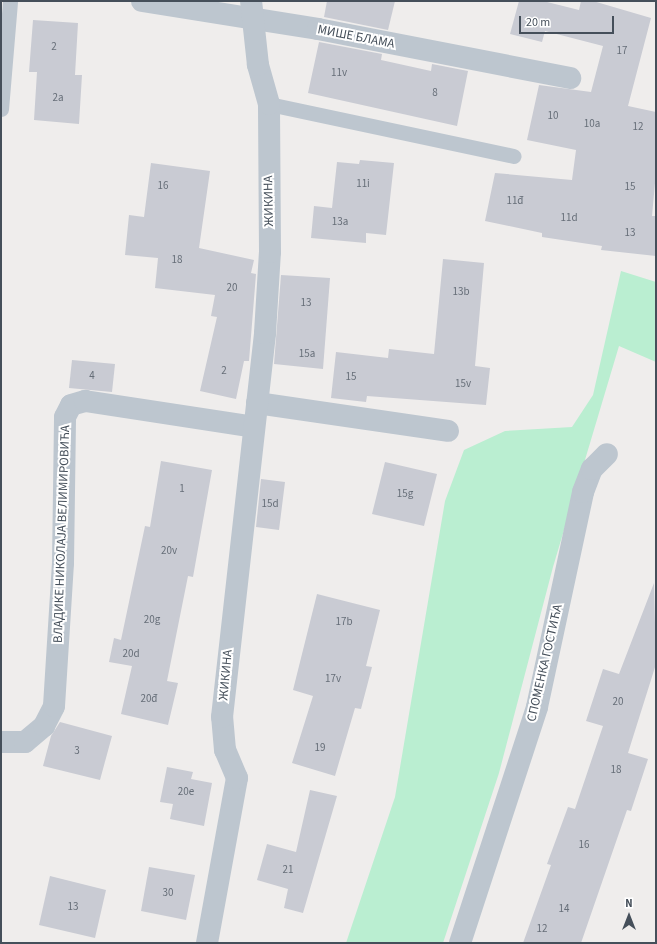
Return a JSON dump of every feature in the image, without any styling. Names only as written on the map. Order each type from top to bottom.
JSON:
[{"type":"street","name":"МИШЕ БЛАМА","points":[[142,1],[252,10],[318,29],[570,78]]},
{"type":"street","name":"ЖИКИНА","points":[[206,943],[237,778],[225,750],[222,717],[257,403],[270,252],[269,104],[258,65],[252,10]]},
{"type":"street","name":"ВЛАДИКЕ НИКОЛАЈА ВЕЛИМИРОВИЋА","points":[[1,742],[25,742],[44,726],[54,706],[63,563],[65,417],[71,405],[85,400],[254,426]]},
{"type":"street","points":[[257,403],[448,431]]},
{"type":"street","name":"СПОМЕНКА ГОСТИЋА","points":[[460,943],[537,707],[583,492],[592,469],[607,454]]},
{"type":"lane","points":[[1,108],[10,1]]},
{"type":"lane","points":[[269,104],[514,156]]},
{"type":"green space","points":[[621,271],[656,282],[656,362],[619,346],[553,567],[499,773],[443,943],[346,943],[395,797],[445,501],[464,450],[505,431],[572,427],[593,395]]},
{"type":"building","points":[[327,1],[395,1],[388,30],[324,17]]},
{"type":"building","points":[[519,1],[543,1],[579,10],[581,1],[593,1],[651,18],[628,106],[656,112],[656,172],[652,216],[656,216],[656,256],[601,250],[602,246],[542,237],[542,233],[485,221],[495,173],[572,180],[576,150],[527,140],[539,85],[591,92],[603,46],[545,31],[542,42],[510,34]]},
{"type":"building","points":[[33,20],[78,23],[75,75],[82,75],[79,124],[34,120],[37,72],[29,72]]},
{"type":"building","points":[[319,42],[382,54],[381,60],[431,71],[432,64],[468,71],[457,126],[308,93]]},
{"type":"building","points":[[360,160],[394,163],[386,235],[366,233],[366,243],[311,238],[314,206],[332,208],[337,162],[359,164]]},
{"type":"building","points":[[151,163],[210,171],[199,248],[254,260],[251,273],[256,274],[249,361],[244,361],[236,399],[200,391],[217,317],[211,316],[215,295],[155,288],[158,258],[125,255],[129,215],[144,217]]},
{"type":"building","points":[[443,259],[484,263],[475,366],[490,368],[486,405],[367,396],[366,402],[331,398],[336,352],[388,358],[389,349],[434,354]]},
{"type":"building","points":[[281,275],[330,278],[323,369],[274,364]]},
{"type":"building","points":[[72,360],[115,364],[112,392],[69,388]]},
{"type":"building","points":[[161,461],[212,470],[193,577],[188,576],[167,681],[178,683],[168,725],[121,714],[132,666],[109,662],[114,638],[121,640],[145,526],[150,527]]},
{"type":"building","points":[[385,462],[437,474],[424,526],[372,514]]},
{"type":"building","points":[[261,479],[285,482],[279,530],[256,527]]},
{"type":"building","points":[[654,583],[656,664],[628,753],[648,759],[631,811],[627,810],[581,943],[523,943],[551,865],[547,864],[568,807],[575,809],[603,726],[586,721],[603,669],[619,674]]},
{"type":"building","points":[[317,594],[380,610],[366,666],[372,667],[361,709],[355,708],[335,776],[292,763],[313,696],[293,690]]},
{"type":"building","points":[[60,722],[112,736],[100,780],[43,766],[51,736]]},
{"type":"building","points":[[167,767],[193,772],[191,779],[212,783],[204,826],[170,819],[173,804],[160,802]]},
{"type":"building","points":[[310,790],[337,796],[303,913],[284,908],[288,889],[257,880],[267,844],[296,852]]},
{"type":"building","points":[[149,867],[195,875],[186,920],[141,911]]},
{"type":"building","points":[[50,876],[106,890],[95,938],[39,925]]}]
